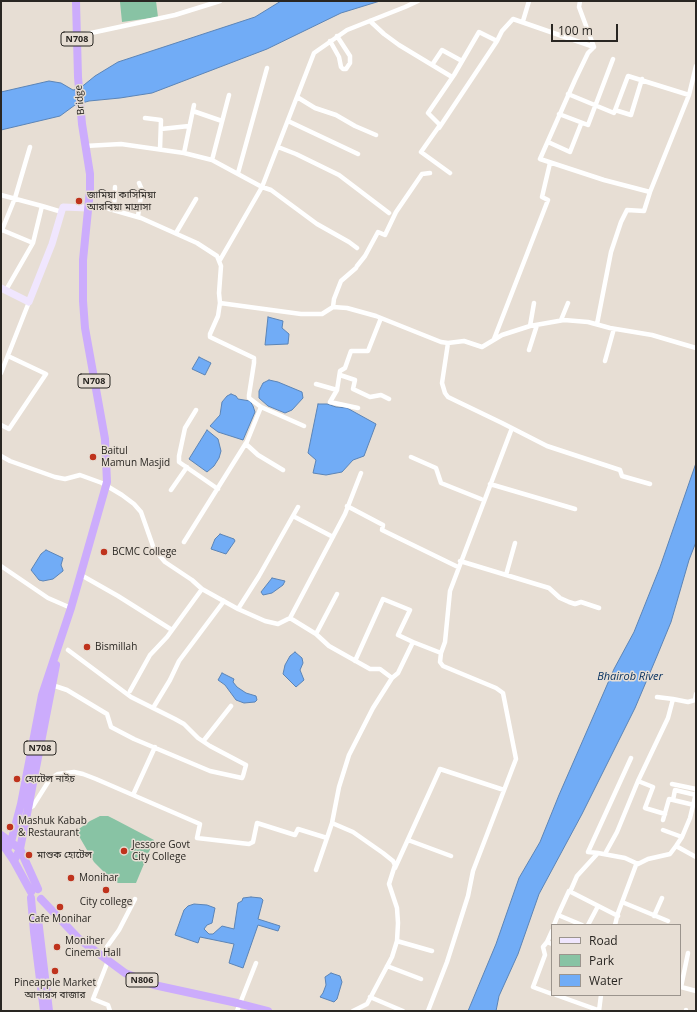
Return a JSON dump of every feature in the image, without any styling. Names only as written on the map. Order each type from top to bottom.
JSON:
[{"type":"highway","name":"N708","points":[[76,1],[76,36]]},
{"type":"highway","name":"Bridge","points":[[76,36],[78,76],[85,146]]},
{"type":"highway","name":"N708","points":[[7,850],[11,842],[21,804],[42,695],[71,608],[106,486],[107,460],[105,439],[85,328],[83,266],[90,190],[90,174],[85,146]]},
{"type":"highway","name":"N708","points":[[14,861],[20,849],[63,633]]},
{"type":"highway","points":[[1,836],[20,849],[36,896],[49,1011]]},
{"type":"highway","points":[[1,842],[36,896],[34,932],[44,1011]]},
{"type":"highway","name":"N806","points":[[36,896],[80,940],[125,973],[154,985],[239,1007],[268,1011]]},
{"type":"street","points":[[76,36],[175,16],[220,1]]},
{"type":"street","points":[[220,260],[262,187],[314,53],[347,30],[418,1]]},
{"type":"street","points":[[523,21],[529,1]]},
{"type":"street","points":[[580,1],[579,7],[594,47]]},
{"type":"street","points":[[450,173],[421,152],[439,128],[497,41],[502,31],[513,19],[523,21],[594,47]]},
{"type":"street","points":[[370,21],[400,46],[452,77]]},
{"type":"street","points":[[439,128],[439,124],[428,113],[479,32],[497,41]]},
{"type":"street","points":[[330,41],[339,57],[341,67],[346,69],[350,64],[350,56],[337,36]]},
{"type":"street","points":[[594,47],[588,53],[568,94],[540,159],[617,184],[650,192]]},
{"type":"street","points":[[432,65],[442,50],[462,61]]},
{"type":"street","points":[[559,114],[581,124],[588,125],[612,59]]},
{"type":"street","points":[[597,324],[611,252],[621,222],[627,210],[644,211],[650,192],[689,94],[696,66]]},
{"type":"street","points":[[238,173],[267,68]]},
{"type":"street","points":[[568,94],[614,113],[628,76],[689,94]]},
{"type":"street","points":[[615,110],[631,115],[642,79]]},
{"type":"street","points":[[212,160],[229,95]]},
{"type":"street","points":[[297,98],[315,108],[336,115],[355,126],[376,135]]},
{"type":"street","points":[[184,153],[193,108],[222,122]]},
{"type":"street","points":[[145,118],[161,120],[160,150]]},
{"type":"street","points":[[288,121],[358,154]]},
{"type":"street","points":[[548,142],[570,152],[581,124]]},
{"type":"street","points":[[161,129],[189,126]]},
{"type":"street","points":[[85,146],[121,144],[184,153],[212,160],[262,187],[271,190],[317,224],[357,248]]},
{"type":"street","points":[[30,147],[15,198],[1,230],[33,243]]},
{"type":"street","points":[[278,147],[339,175],[389,213]]},
{"type":"street","points":[[494,339],[548,200],[542,197],[550,163]]},
{"type":"street","points":[[333,308],[334,299],[341,281],[365,256],[378,232],[385,235],[396,212],[422,174],[430,173]]},
{"type":"street","points":[[138,183],[142,190],[138,216]]},
{"type":"street","points":[[114,210],[115,187]]},
{"type":"street","points":[[1,195],[62,212]]},
{"type":"street","points":[[176,233],[196,200]]},
{"type":"street","points":[[29,302],[4,289],[33,243],[42,206]]},
{"type":"street","points":[[1,372],[52,244],[64,207],[106,208],[141,218],[197,243],[214,253],[220,260],[221,266],[219,293],[220,303],[218,316],[210,337],[254,358],[249,397],[261,406],[304,426]]},
{"type":"street","points":[[220,303],[301,314],[322,314],[333,308],[347,308],[381,318],[427,337],[448,343],[464,341],[483,347],[502,335],[530,326],[561,320],[588,322],[652,335],[696,348]]},
{"type":"street","points":[[530,326],[534,303]]},
{"type":"street","points":[[561,320],[568,303]]},
{"type":"street","points":[[358,408],[330,402],[337,390],[340,371],[345,368],[351,351],[368,351],[381,318]]},
{"type":"street","points":[[529,350],[537,325]]},
{"type":"street","points":[[605,360],[613,332]]},
{"type":"street","points":[[448,343],[442,383],[446,396],[547,446],[620,470],[622,476],[650,484]]},
{"type":"street","points":[[1,425],[9,429],[46,374],[8,356]]},
{"type":"street","points":[[340,375],[355,380],[353,389],[370,397],[381,395],[389,399]]},
{"type":"street","points":[[316,384],[337,390]]},
{"type":"street","points":[[184,542],[246,443],[261,406]]},
{"type":"street","points":[[196,410],[184,428],[179,462],[218,489]]},
{"type":"street","points":[[428,1011],[447,962],[451,945],[468,896],[473,871],[516,759],[502,693],[496,688],[443,666],[440,662],[441,653],[445,642],[450,591],[460,561],[512,428]]},
{"type":"street","points":[[246,443],[258,455],[283,470]]},
{"type":"street","points":[[1,456],[10,461],[55,477],[65,479],[80,475],[106,486],[134,504],[141,512],[154,549],[165,562],[202,590],[238,609],[265,621],[278,624],[290,618],[345,514],[361,473]]},
{"type":"street","points":[[411,457],[436,468],[441,483],[481,499]]},
{"type":"street","points":[[171,490],[187,467]]},
{"type":"street","points":[[490,484],[575,509]]},
{"type":"street","points":[[347,506],[383,525],[382,530],[458,567]]},
{"type":"street","points":[[238,609],[250,592],[298,507]]},
{"type":"street","points":[[293,516],[333,537]]},
{"type":"street","points":[[506,575],[515,543]]},
{"type":"street","points":[[460,561],[549,588],[560,598],[568,602],[575,604],[581,602],[599,608]]},
{"type":"street","points":[[1,566],[48,598],[71,608]]},
{"type":"street","points":[[81,575],[172,630]]},
{"type":"street","points":[[130,691],[150,656],[202,590]]},
{"type":"street","points":[[316,634],[337,594]]},
{"type":"street","points":[[355,661],[384,599],[410,610],[398,635],[441,653]]},
{"type":"street","points":[[153,708],[179,662],[224,601]]},
{"type":"street","points":[[290,618],[316,634],[330,646],[355,661],[370,669],[380,669],[392,678]]},
{"type":"street","points":[[316,870],[332,823],[339,787],[349,755],[373,708],[392,678],[398,673],[413,642]]},
{"type":"street","points":[[52,685],[67,690],[107,714],[111,727],[134,739],[210,771],[242,778],[246,765],[210,746],[198,738],[184,724],[131,697],[68,650]]},
{"type":"street","points":[[657,697],[688,702],[695,700],[696,694]]},
{"type":"street","points":[[606,852],[617,832],[638,781],[668,718],[673,700]]},
{"type":"street","points":[[206,740],[230,706]]},
{"type":"street","points":[[132,795],[155,747]]},
{"type":"street","points":[[630,758],[588,852],[626,858],[638,864]]},
{"type":"street","points":[[353,1011],[366,1004],[392,957],[397,941],[398,923],[397,908],[389,884],[394,869],[440,769],[504,790]]},
{"type":"street","points":[[28,810],[33,806],[50,779],[58,774],[83,774],[200,824],[197,838],[249,844],[253,842],[257,824],[295,835],[298,829],[327,838]]},
{"type":"street","points":[[638,781],[653,787],[645,808],[665,814]]},
{"type":"street","points":[[672,784],[696,789]]},
{"type":"street","points":[[615,924],[632,871],[636,865],[648,859],[670,854],[682,837],[694,805],[696,794],[675,790],[673,800]]},
{"type":"street","points":[[663,820],[669,799],[694,805]]},
{"type":"street","points":[[332,823],[353,832],[383,853],[393,861],[395,865],[394,869]]},
{"type":"street","points":[[663,830],[682,837]]},
{"type":"street","points":[[408,840],[450,856]]},
{"type":"street","points":[[676,846],[696,857]]},
{"type":"street","points":[[554,924],[577,876],[598,853]]},
{"type":"street","points":[[570,892],[618,916]]},
{"type":"street","points":[[654,916],[662,898]]},
{"type":"street","points":[[101,955],[119,930],[135,899]]},
{"type":"street","points":[[622,902],[668,922]]},
{"type":"street","points":[[589,924],[597,908]]},
{"type":"street","points":[[558,915],[580,924]]},
{"type":"street","points":[[397,941],[432,951]]},
{"type":"street","points":[[550,943],[543,947],[545,955],[533,987],[551,994]]},
{"type":"street","points":[[688,953],[681,987],[696,991]]},
{"type":"street","points":[[108,961],[93,999],[108,1005],[110,1011]]},
{"type":"street","points":[[239,1007],[256,963]]},
{"type":"street","points":[[387,966],[421,979]]},
{"type":"street","points":[[559,996],[598,1011],[601,996]]},
{"type":"street","points":[[370,997],[402,1011]]},
{"type":"green space","points":[[156,1],[158,17],[122,22],[120,2]]},
{"type":"green space","points":[[100,816],[108,816],[154,840],[136,883],[118,883],[107,875],[94,862],[76,831]]},
{"type":"water","points":[[281,1],[380,1],[341,13],[267,49],[152,93],[89,101],[75,105],[60,116],[1,130],[1,92],[49,81],[61,83],[73,90],[79,89],[95,76],[118,62],[255,17]]},
{"type":"water","points":[[268,317],[283,321],[282,328],[289,334],[288,344],[265,345]]},
{"type":"water","points":[[199,357],[211,363],[205,375],[192,369]]},
{"type":"water","points":[[269,380],[302,392],[303,398],[292,410],[285,413],[268,406],[259,398],[259,391],[263,383]]},
{"type":"water","points":[[231,394],[236,396],[238,399],[250,401],[255,412],[243,440],[218,432],[210,426],[220,415],[222,402]]},
{"type":"water","points":[[318,404],[327,404],[347,408],[376,424],[364,456],[353,460],[342,472],[326,475],[313,473],[316,460],[308,453]]},
{"type":"water","points":[[207,430],[218,439],[221,451],[214,466],[207,472],[189,459]]},
{"type":"water","name":"Bhairob River","points":[[696,463],[696,542],[689,560],[671,622],[657,656],[635,708],[582,814],[539,894],[518,954],[499,996],[496,1011],[468,1011],[496,944],[519,878],[540,842],[614,669],[634,632],[660,567]]},
{"type":"water","points":[[220,534],[234,539],[235,541],[226,554],[211,549],[215,539]]},
{"type":"water","points":[[46,550],[63,558],[61,565],[63,571],[53,579],[43,581],[39,580],[31,570],[41,554]]},
{"type":"water","points":[[272,578],[285,581],[283,585],[272,593],[263,595],[261,592]]},
{"type":"water","points":[[295,652],[302,658],[303,663],[300,670],[304,680],[296,687],[283,674],[285,665],[290,656]]},
{"type":"water","points":[[222,673],[234,679],[233,682],[237,687],[246,693],[256,696],[257,700],[255,702],[244,703],[236,700],[225,685],[218,680]]},
{"type":"water","points":[[243,898],[261,898],[263,900],[258,919],[280,926],[278,931],[258,925],[243,968],[229,963],[234,944],[200,937],[198,943],[175,935],[184,910],[188,906],[194,904],[207,905],[215,908],[212,923],[207,925],[204,929],[209,934],[213,934],[222,926],[234,929],[238,903],[242,901]]},
{"type":"water","points":[[331,973],[340,976],[342,982],[337,999],[334,1002],[320,997],[326,985],[325,977]]},
{"type":"place","name":"জামিয়া কাসিমিয়া আরবিয়া মাদ্রাসা","points":[[79,201]]},
{"type":"place","name":"Baitul Mamun Masjid","points":[[93,457]]},
{"type":"place","name":"BCMC College","points":[[104,552]]},
{"type":"place","name":"Bismillah","points":[[87,647]]},
{"type":"place","name":"হোটেল নাইচ","points":[[17,779]]},
{"type":"place","name":"Mashuk Kabab & Restaurant","points":[[10,827]]},
{"type":"place","name":"Jessore Govt City College","points":[[124,851]]},
{"type":"place","name":"মাশুক হোটেল","points":[[29,855]]},
{"type":"place","name":"Monihar","points":[[71,878]]},
{"type":"place","name":"City college","points":[[106,890]]},
{"type":"place","name":"Cafe Monihar","points":[[60,907]]},
{"type":"place","name":"Moniher Cinema Hall","points":[[57,947]]},
{"type":"place","name":"Pineapple Market আনারস বাজার","points":[[55,971]]}]
